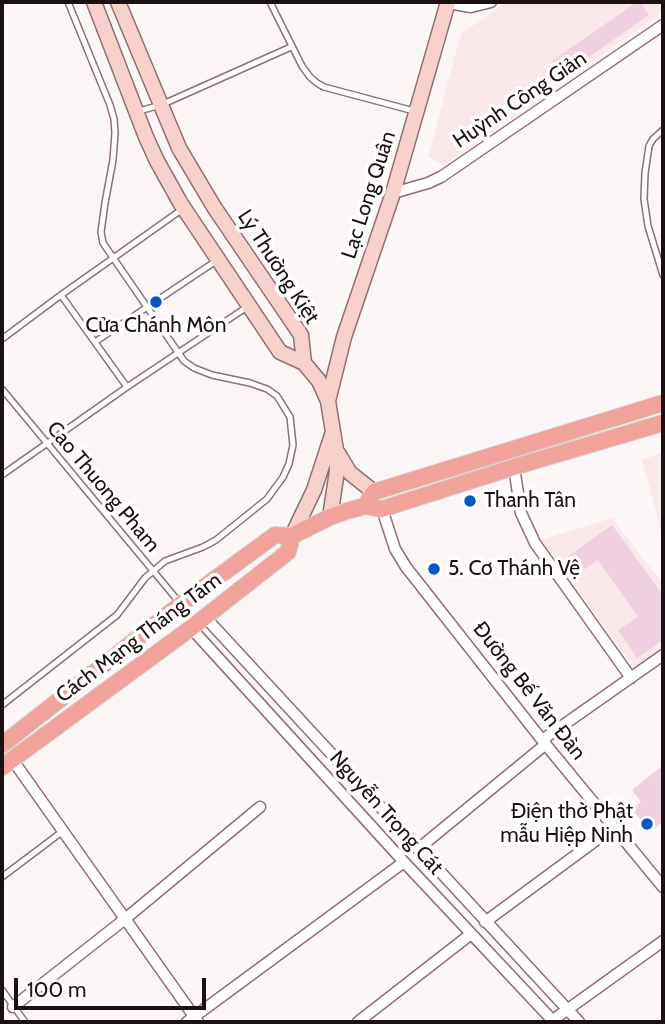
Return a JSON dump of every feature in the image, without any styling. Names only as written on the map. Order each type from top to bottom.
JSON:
[{"type":"main road","name":"Lý Thường Kiệt","points":[[93,2],[135,112],[157,161],[184,208],[280,352],[304,363]]},
{"type":"main road","name":"Lý Thường Kiệt","points":[[118,2],[179,148],[214,207],[301,335],[304,363]]},
{"type":"main road","name":"Lạc Long Quân","points":[[328,401],[344,337],[393,193],[448,3]]},
{"type":"main road","name":"Lạc Long Quân","points":[[304,363],[319,381],[328,401],[337,471],[330,517]]},
{"type":"main road","points":[[365,506],[374,492],[663,403]]},
{"type":"main road","name":"Cách Mạng Tháng Tám","points":[[2,744],[181,604],[275,535],[292,536],[330,517],[365,506],[382,509],[663,422]]},
{"type":"main road","name":"Lạc Long Quân","points":[[292,536],[314,490],[333,431]]},
{"type":"main road","points":[[336,450],[350,473],[374,492]]},
{"type":"main road","name":"Cách Mạng Tháng Tám","points":[[7,763],[198,623],[288,552],[292,536]]},
{"type":"main road","points":[[181,604],[198,623]]},
{"type":"main road","points":[[114,656],[128,674]]},
{"type":"street","points":[[448,3],[471,7],[491,2]]},
{"type":"street","name":"Huỳnh Công Giản","points":[[393,193],[441,177],[663,25]]},
{"type":"street","points":[[514,467],[521,513],[535,543],[631,678]]},
{"type":"street","name":"Đường Bế Văn Đàn","points":[[382,509],[395,549],[406,566],[544,742],[663,887]]},
{"type":"street","points":[[198,623],[418,849],[579,1022]]},
{"type":"street","name":"Nguyễn Trọng Cát","points":[[198,623],[404,862],[552,1022]]},
{"type":"street","points":[[418,849],[544,742],[663,655]]},
{"type":"street","points":[[7,763],[63,831],[193,1020],[404,862]]},
{"type":"street","points":[[13,1007],[261,807]]},
{"type":"street","points":[[485,922],[614,827]]},
{"type":"street","points":[[358,1022],[471,934]]},
{"type":"street","points":[[552,1022],[663,941]]},
{"type":"lane","points":[[2,705],[117,615],[145,578],[165,561],[216,540],[267,499],[286,471],[293,445],[290,417],[277,396],[250,383],[212,375],[184,361],[103,243],[101,233],[116,133],[114,119],[68,2]]},
{"type":"lane","points":[[270,2],[291,47],[310,77],[324,87],[417,111]]},
{"type":"lane","points":[[135,112],[161,105],[291,47]]},
{"type":"lane","points":[[663,130],[653,138],[649,146],[644,199],[648,226],[663,275]]},
{"type":"lane","points":[[2,339],[184,208]]},
{"type":"lane","points":[[95,342],[218,259]]},
{"type":"lane","points":[[61,295],[127,387]]},
{"type":"lane","points":[[2,475],[249,306]]},
{"type":"lane","name":"Cao Thuong Pham","points":[[2,389],[181,604]]},
{"type":"lane","points":[[2,877],[63,831]]},
{"type":"lane","points":[[2,990],[25,1022]]},
{"type":"shaded area","points":[[506,2],[663,2],[663,12],[444,165],[428,157],[461,34]]},
{"type":"shaded area","points":[[663,452],[663,539],[642,460]]},
{"type":"shaded area","points":[[612,518],[663,584],[663,647],[634,667],[541,540]]},
{"type":"building","points":[[640,2],[649,15],[562,76],[552,61]]},
{"type":"building","points":[[612,525],[663,595],[663,640],[637,658],[618,630],[638,617],[598,560],[579,573],[567,557]]},
{"type":"building","points":[[663,765],[663,821],[650,832],[632,809],[641,802],[632,790]]},
{"type":"place","name":"Cửa Chánh Môn","points":[[156,302]]},
{"type":"place","name":"Thanh Tân","points":[[470,501]]},
{"type":"place","name":"5. Cơ Thánh Vệ","points":[[434,569]]},
{"type":"place","name":"Điện thờ Phật mẫu Hiệp Ninh","points":[[647,824]]}]
